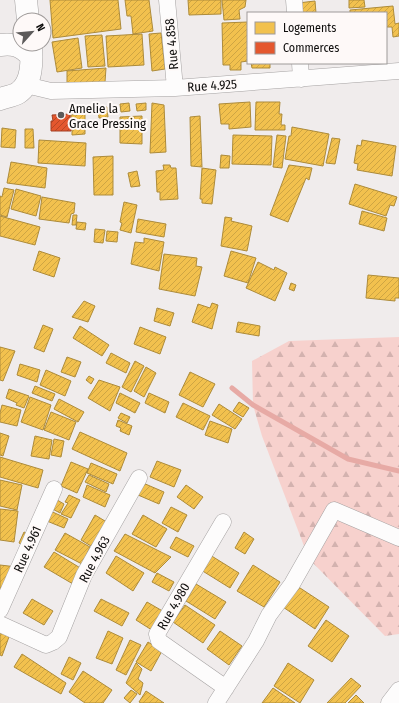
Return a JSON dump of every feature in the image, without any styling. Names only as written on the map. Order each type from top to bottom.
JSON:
[{"type":"main road","points":[[26,0],[27,12]]},
{"type":"main road","points":[[0,45],[12,45]]},
{"type":"main road","points":[[9,92],[30,76],[31,52]]},
{"type":"street","name":"Rue 4.858","points":[[167,0],[175,88]]},
{"type":"street","points":[[294,0],[295,12]]},
{"type":"street","name":"Rue 4.925","points":[[9,92],[175,88],[300,71],[399,71]]},
{"type":"street","name":"Rue 4.963","points":[[0,624],[46,645],[59,637],[84,574],[139,478]]},
{"type":"street","name":"Rue 4.961","points":[[0,610],[54,488]]},
{"type":"street","points":[[216,703],[256,641],[269,615],[292,584],[334,510],[399,538]]},
{"type":"street","name":"Rue 4.980","points":[[223,522],[157,634],[159,642],[226,688]]},
{"type":"street","points":[[389,703],[399,690]]},
{"type":"green space","points":[[399,337],[399,634],[385,636],[309,559],[262,436],[253,405],[252,361],[289,341]]},
{"type":"building: Logements","points":[[50,0],[118,0],[121,29],[53,38]]},
{"type":"building: Logements","points":[[125,0],[149,0],[153,31],[133,34],[131,16],[127,16]]},
{"type":"building: Logements","points":[[188,0],[221,0],[221,14],[189,15]]},
{"type":"building: Logements","points":[[222,0],[246,0],[245,7],[239,10],[240,19],[224,20]]},
{"type":"building: Logements","points":[[349,0],[364,0],[365,7],[349,8]]},
{"type":"building: Logements","points":[[315,1],[316,12],[299,12],[298,3]]},
{"type":"building: Logements","points":[[393,6],[395,24],[399,23],[399,36],[393,37],[392,27],[387,27],[387,12],[350,12],[350,10]]},
{"type":"building: Logements","points":[[247,22],[247,61],[241,62],[241,70],[230,70],[230,65],[223,65],[222,23]]},
{"type":"building: Logements","points":[[161,33],[165,69],[152,71],[149,34]]},
{"type":"building: Logements","points":[[142,34],[144,65],[108,67],[106,36]]},
{"type":"building: Logements","points":[[102,35],[105,66],[88,67],[85,36]]},
{"type":"building: Logements","points":[[78,38],[82,68],[57,72],[52,42]]},
{"type":"building: Logements","points":[[251,64],[270,64],[270,68],[252,68]]},
{"type":"building: Logements","points":[[106,68],[105,82],[67,86],[67,71]]},
{"type":"building: Logements","points":[[250,102],[251,127],[229,129],[229,124],[221,124],[219,104]]},
{"type":"building: Logements","points":[[256,102],[280,102],[279,114],[282,114],[281,125],[285,125],[285,130],[255,130]]},
{"type":"building: Logements","points":[[129,103],[130,111],[121,112],[120,104]]},
{"type":"building: Logements","points":[[146,103],[146,110],[137,111],[136,104]]},
{"type":"building: Logements","points":[[152,103],[164,105],[166,152],[150,153]]},
{"type":"building: Logements","points":[[107,107],[108,117],[99,118],[98,109]]},
{"type":"building: Logements","points":[[85,114],[85,134],[72,135],[73,128],[71,115]]},
{"type":"building: Logements","points":[[142,116],[142,144],[120,143],[120,117]]},
{"type":"building: Logements","points":[[200,116],[202,167],[191,166],[190,117]]},
{"type":"building: Logements","points":[[292,127],[329,134],[323,166],[285,159]]},
{"type":"building: Logements","points":[[2,128],[16,130],[15,148],[1,147]]},
{"type":"building: Logements","points":[[25,129],[33,129],[34,148],[25,148]]},
{"type":"building: Logements","points":[[233,135],[272,136],[271,165],[232,164]]},
{"type":"building: Logements","points":[[277,135],[286,136],[282,168],[273,167]]},
{"type":"building: Logements","points":[[332,138],[340,139],[335,164],[326,163]]},
{"type":"building: Logements","points":[[39,140],[86,143],[85,166],[38,163]]},
{"type":"building: Logements","points":[[362,140],[396,146],[392,176],[357,170],[358,164],[354,163],[357,145],[361,146]]},
{"type":"building: Logements","points":[[221,155],[230,156],[229,168],[220,168]]},
{"type":"building: Logements","points":[[113,156],[113,195],[94,195],[93,157]]},
{"type":"building: Logements","points":[[11,162],[47,168],[45,188],[7,183]]},
{"type":"building: Logements","points":[[163,165],[170,165],[171,168],[176,168],[178,199],[160,200],[160,192],[157,192],[156,171],[164,170]]},
{"type":"building: Logements","points":[[289,165],[312,168],[309,180],[306,178],[288,222],[270,215]]},
{"type":"building: Logements","points":[[202,168],[216,170],[212,204],[202,203],[202,199],[200,199]]},
{"type":"building: Logements","points":[[137,171],[140,186],[131,187],[128,173]]},
{"type":"building: Logements","points":[[355,184],[397,197],[394,206],[390,205],[386,216],[349,204]]},
{"type":"building: Logements","points":[[4,188],[14,190],[7,217],[0,215],[0,196],[2,197]]},
{"type":"building: Logements","points":[[16,189],[41,196],[36,216],[11,209]]},
{"type":"building: Logements","points":[[42,197],[75,203],[74,213],[71,214],[69,223],[39,219]]},
{"type":"building: Logements","points":[[124,202],[137,205],[131,233],[120,230]]},
{"type":"building: Logements","points":[[362,211],[387,218],[384,231],[359,224]]},
{"type":"building: Logements","points":[[73,215],[77,215],[76,225],[72,225]]},
{"type":"building: Logements","points":[[0,216],[40,227],[35,245],[0,236]]},
{"type":"building: Logements","points":[[225,217],[232,218],[231,221],[252,226],[247,251],[221,246]]},
{"type":"building: Logements","points":[[138,219],[166,224],[164,237],[136,232]]},
{"type":"building: Logements","points":[[77,222],[86,223],[85,230],[76,229]]},
{"type":"building: Logements","points":[[95,229],[105,230],[103,243],[94,242]]},
{"type":"building: Logements","points":[[107,231],[118,232],[117,242],[106,241]]},
{"type":"building: Logements","points":[[144,238],[164,242],[159,271],[131,264],[135,242],[144,243]]},
{"type":"building: Logements","points":[[39,251],[60,258],[54,277],[33,270]]},
{"type":"building: Logements","points":[[231,251],[256,258],[248,283],[224,276]]},
{"type":"building: Logements","points":[[164,254],[197,258],[196,266],[202,267],[195,296],[159,289]]},
{"type":"building: Logements","points":[[258,262],[274,270],[275,267],[287,273],[275,301],[246,288]]},
{"type":"building: Logements","points":[[368,275],[399,278],[399,298],[395,298],[395,301],[366,298]]},
{"type":"building: Logements","points":[[291,283],[296,285],[294,291],[289,289]]},
{"type":"building: Logements","points":[[84,301],[95,306],[88,322],[72,317]]},
{"type":"building: Logements","points":[[212,303],[218,305],[212,329],[192,322],[198,304],[210,308]]},
{"type":"building: Logements","points":[[157,308],[174,313],[170,326],[154,321]]},
{"type":"building: Logements","points":[[238,322],[260,326],[259,336],[236,332]]},
{"type":"building: Logements","points":[[43,325],[53,329],[44,352],[34,348]]},
{"type":"building: Logements","points":[[80,326],[109,345],[102,356],[73,338]]},
{"type":"building: Logements","points":[[140,327],[166,337],[160,354],[134,344]]},
{"type":"building: Logements","points":[[0,347],[15,351],[3,381],[0,380]]},
{"type":"building: Logements","points":[[111,353],[130,363],[126,373],[106,363]]},
{"type":"building: Logements","points":[[67,357],[81,362],[75,377],[61,372]]},
{"type":"building: Logements","points":[[135,361],[144,366],[131,392],[122,387]]},
{"type":"building: Logements","points":[[20,364],[40,370],[37,382],[17,375]]},
{"type":"building: Logements","points":[[146,367],[156,373],[144,397],[134,391]]},
{"type":"building: Logements","points":[[46,370],[71,381],[65,396],[40,385]]},
{"type":"building: Logements","points":[[190,372],[215,384],[203,407],[179,395]]},
{"type":"building: Logements","points":[[89,376],[94,379],[91,384],[86,380]]},
{"type":"building: Logements","points":[[99,380],[120,387],[110,411],[88,398]]},
{"type":"building: Logements","points":[[35,386],[55,394],[52,401],[32,393]]},
{"type":"building: Logements","points":[[9,389],[29,396],[24,408],[16,405],[17,403],[6,398]]},
{"type":"building: Logements","points":[[120,393],[140,403],[135,413],[116,403]]},
{"type":"building: Logements","points":[[149,393],[169,402],[165,413],[145,403]]},
{"type":"building: Logements","points":[[30,397],[51,405],[43,430],[21,422]]},
{"type":"building: Logements","points":[[59,399],[84,412],[78,422],[54,409]]},
{"type":"building: Logements","points":[[239,402],[249,408],[243,417],[233,411]]},
{"type":"building: Logements","points":[[183,403],[210,416],[203,430],[176,417]]},
{"type":"building: Logements","points":[[219,404],[242,419],[235,429],[212,415]]},
{"type":"building: Logements","points":[[2,405],[21,410],[17,426],[0,422]]},
{"type":"building: Logements","points":[[51,412],[76,422],[69,440],[44,430]]},
{"type":"building: Logements","points":[[121,413],[130,417],[127,423],[118,418]]},
{"type":"building: Logements","points":[[118,420],[132,426],[129,435],[120,431],[121,428],[116,426]]},
{"type":"building: Logements","points":[[210,421],[232,429],[228,443],[205,435]]},
{"type":"building: Logements","points":[[80,432],[127,453],[120,471],[72,449]]},
{"type":"building: Logements","points":[[0,433],[9,436],[3,456],[0,455]]},
{"type":"building: Logements","points":[[35,436],[52,440],[49,459],[31,456]]},
{"type":"building: Logements","points":[[54,439],[64,441],[61,457],[51,455]]},
{"type":"building: Logements","points":[[0,457],[43,470],[38,488],[0,477]]},
{"type":"building: Logements","points":[[157,461],[181,470],[174,487],[150,477]]},
{"type":"building: Logements","points":[[71,462],[88,469],[77,493],[61,486]]},
{"type":"building: Logements","points":[[91,463],[117,474],[113,484],[87,473]]},
{"type":"building: Logements","points":[[89,475],[109,484],[106,492],[85,482]]},
{"type":"building: Logements","points":[[0,480],[22,485],[17,510],[0,506]]},
{"type":"building: Logements","points":[[143,483],[164,492],[159,504],[138,495]]},
{"type":"building: Logements","points":[[87,485],[110,495],[105,507],[83,497]]},
{"type":"building: Logements","points":[[186,485],[203,497],[194,509],[177,497]]},
{"type":"building: Logements","points":[[69,495],[80,500],[71,518],[61,514],[68,503],[65,502]]},
{"type":"building: Logements","points":[[52,497],[64,504],[60,513],[47,506]]},
{"type":"building: Logements","points":[[171,507],[187,515],[178,532],[162,523]]},
{"type":"building: Logements","points":[[0,509],[18,511],[14,542],[0,540]]},
{"type":"building: Logements","points":[[46,509],[68,519],[64,528],[42,519]]},
{"type":"building: Logements","points":[[95,515],[110,524],[96,549],[81,540]]},
{"type":"building: Logements","points":[[143,515],[167,529],[156,547],[132,534]]},
{"type":"building: Logements","points":[[24,532],[31,535],[25,546],[19,543]]},
{"type":"building: Logements","points":[[244,532],[254,539],[245,554],[235,548]]},
{"type":"building: Logements","points":[[65,533],[90,547],[82,564],[55,550]]},
{"type":"building: Logements","points":[[125,534],[171,557],[155,573],[114,551]]},
{"type":"building: Logements","points":[[176,537],[194,546],[188,557],[170,548]]},
{"type":"building: Logements","points":[[54,552],[82,569],[73,584],[44,567]]},
{"type":"building: Logements","points":[[210,555],[239,573],[230,588],[201,570]]},
{"type":"building: Logements","points":[[116,556],[144,573],[133,591],[106,573]]},
{"type":"building: Logements","points":[[0,565],[17,567],[14,591],[0,590]]},
{"type":"building: Logements","points":[[253,565],[280,582],[264,607],[237,591]]},
{"type":"building: Logements","points":[[157,573],[174,582],[169,591],[152,582]]},
{"type":"building: Logements","points":[[196,584],[226,602],[215,619],[186,601]]},
{"type":"building: Logements","points":[[297,586],[329,607],[315,629],[283,607]]},
{"type":"building: Logements","points":[[32,599],[53,611],[44,625],[23,613]]},
{"type":"building: Logements","points":[[101,599],[129,613],[122,626],[94,611]]},
{"type":"building: Logements","points":[[147,602],[166,613],[155,632],[136,620]]},
{"type":"building: Logements","points":[[185,605],[215,625],[203,643],[173,622]]},
{"type":"building: Logements","points":[[326,620],[349,636],[332,662],[308,646]]},
{"type":"building: Logements","points":[[0,630],[10,634],[2,656],[0,655]]},
{"type":"building: Logements","points":[[108,631],[123,638],[112,664],[96,658]]},
{"type":"building: Logements","points":[[220,631],[242,646],[229,665],[207,649]]},
{"type":"building: Logements","points":[[130,640],[141,645],[126,675],[116,670]]},
{"type":"building: Logements","points":[[148,642],[162,651],[151,671],[136,662]]},
{"type":"building: Logements","points":[[22,654],[66,683],[61,694],[14,667]]},
{"type":"building: Logements","points":[[69,657],[81,663],[73,680],[61,674]]},
{"type":"building: Logements","points":[[136,663],[142,669],[138,679],[143,683],[140,695],[126,683]]},
{"type":"building: Logements","points":[[288,663],[314,680],[300,703],[274,686]]},
{"type":"building: Logements","points":[[83,671],[112,690],[103,703],[85,703],[69,692]]},
{"type":"building: Logements","points":[[351,678],[361,686],[345,703],[327,703]]},
{"type":"building: Logements","points":[[273,688],[295,703],[262,703]]},
{"type":"building: Logements","points":[[131,690],[137,694],[130,703],[124,698]]},
{"type":"building: Logements","points":[[146,691],[164,703],[139,702]]},
{"type":"building: Logements","points":[[356,695],[364,703],[348,703]]},
{"type":"building: Commerces","points":[[70,114],[71,131],[51,131],[51,121],[53,121],[52,115]]},
{"type":"waterway","points":[[232,388],[253,405],[348,459],[399,471]]},
{"type":"place","name":"Amelie la Grace Pressing","points":[[61,115]]}]
